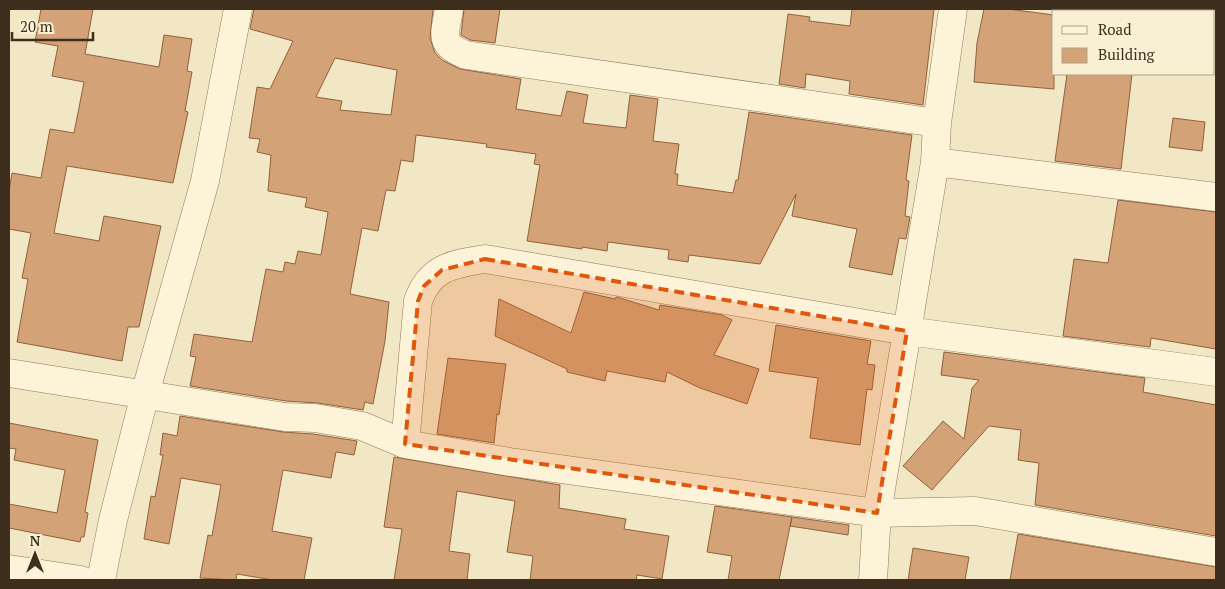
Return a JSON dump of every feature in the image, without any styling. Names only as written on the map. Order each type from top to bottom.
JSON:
[{"type":"street","points":[[101,580],[113,520],[145,394],[205,181],[234,9]]},
{"type":"street","points":[[449,9],[445,38],[451,49],[466,55],[937,123]]},
{"type":"street","points":[[873,580],[877,513],[935,162],[937,123],[953,9]]},
{"type":"street","points":[[935,162],[1216,197]]},
{"type":"street","points":[[406,444],[418,301],[424,286],[442,270],[459,263],[485,259],[907,331],[1216,372]]},
{"type":"street","points":[[9,373],[285,417],[315,418],[362,426],[406,444],[510,462],[877,513],[975,511],[1216,552]]},
{"type":"street","points":[[9,569],[82,580]]},
{"type":"highlighted area","points":[[485,259],[907,331],[877,513],[405,444],[418,301],[424,286],[442,270]]},
{"type":"building","points":[[41,9],[93,9],[85,54],[159,67],[164,35],[192,39],[187,71],[192,72],[185,111],[188,112],[173,183],[67,166],[54,233],[99,241],[104,216],[161,226],[139,327],[128,327],[122,361],[17,342],[28,279],[22,278],[31,233],[9,229],[9,191],[12,173],[41,178],[50,129],[74,133],[84,82],[52,76],[58,46],[35,42]]},
{"type":"building","points":[[254,9],[433,9],[430,38],[435,53],[442,60],[460,69],[521,79],[516,109],[561,116],[567,91],[588,95],[583,123],[626,128],[630,95],[658,99],[653,141],[679,144],[675,174],[678,174],[677,185],[733,193],[736,180],[738,180],[749,112],[912,135],[906,180],[909,181],[905,216],[910,217],[906,239],[899,238],[892,275],[849,267],[857,229],[792,216],[796,194],[760,264],[689,255],[688,262],[668,259],[669,250],[608,242],[607,251],[527,241],[540,165],[534,164],[536,154],[486,147],[487,144],[416,135],[413,162],[401,160],[395,191],[386,190],[378,231],[362,228],[350,294],[389,302],[385,341],[373,404],[365,402],[363,410],[318,403],[286,401],[190,386],[196,357],[190,356],[194,334],[252,342],[266,269],[283,272],[285,262],[295,264],[298,251],[321,255],[328,212],[305,207],[307,198],[268,191],[271,155],[257,152],[260,139],[249,138],[257,87],[270,89],[293,41],[250,29]],"holes":[[[335,58],[397,70],[391,115],[340,110],[342,101],[316,97]]]},
{"type":"building","points":[[464,9],[500,9],[495,43],[470,40],[461,35]]},
{"type":"building","points":[[852,9],[934,9],[923,105],[849,94],[850,81],[806,74],[805,88],[779,84],[788,14],[810,17],[809,21],[850,26]]},
{"type":"building","points":[[984,9],[1008,9],[1052,15],[1052,75],[1054,75],[1054,89],[974,82],[977,43]]},
{"type":"building","points":[[1067,75],[1132,75],[1121,169],[1055,161]]},
{"type":"building","points":[[1173,118],[1205,122],[1202,151],[1169,147]]},
{"type":"building","points":[[1118,200],[1216,212],[1216,349],[1151,338],[1150,347],[1063,336],[1074,259],[1108,263]]},
{"type":"building","points":[[584,292],[615,299],[616,297],[659,310],[660,305],[722,315],[732,320],[714,355],[759,369],[747,404],[700,388],[667,372],[665,382],[607,371],[605,381],[567,372],[567,369],[495,336],[499,299],[571,333]]},
{"type":"building","points":[[776,325],[871,341],[867,364],[875,365],[872,390],[867,389],[860,445],[810,438],[818,378],[769,371]]},
{"type":"building","points":[[944,352],[1145,378],[1143,392],[1216,405],[1216,536],[1035,505],[1039,463],[1018,460],[1021,430],[989,426],[932,490],[903,466],[943,421],[964,439],[972,388],[979,380],[941,375]]},
{"type":"building","points":[[448,358],[506,364],[494,443],[437,434]]},
{"type":"building","points":[[180,416],[357,441],[354,455],[336,452],[331,478],[283,470],[272,531],[312,538],[304,580],[273,580],[237,574],[236,580],[200,578],[208,535],[212,536],[221,485],[181,478],[169,544],[144,539],[151,496],[155,497],[163,455],[160,455],[163,433],[177,436]]},
{"type":"building","points":[[9,423],[98,440],[85,512],[88,513],[84,537],[81,537],[80,542],[9,528],[9,504],[57,513],[65,470],[14,460],[16,449],[9,448]]},
{"type":"building","points":[[394,457],[560,485],[559,508],[626,519],[624,529],[669,536],[662,579],[637,575],[636,580],[530,580],[533,556],[507,552],[515,501],[457,491],[449,551],[470,554],[467,580],[394,580],[402,529],[384,527]]},
{"type":"building","points":[[715,506],[792,517],[779,580],[728,580],[732,556],[707,552]]},
{"type":"building","points":[[792,517],[849,525],[848,535],[790,526]]},
{"type":"building","points":[[1018,534],[1216,567],[1216,580],[1010,580]]},
{"type":"building","points":[[913,548],[969,557],[965,580],[908,580]]}]
